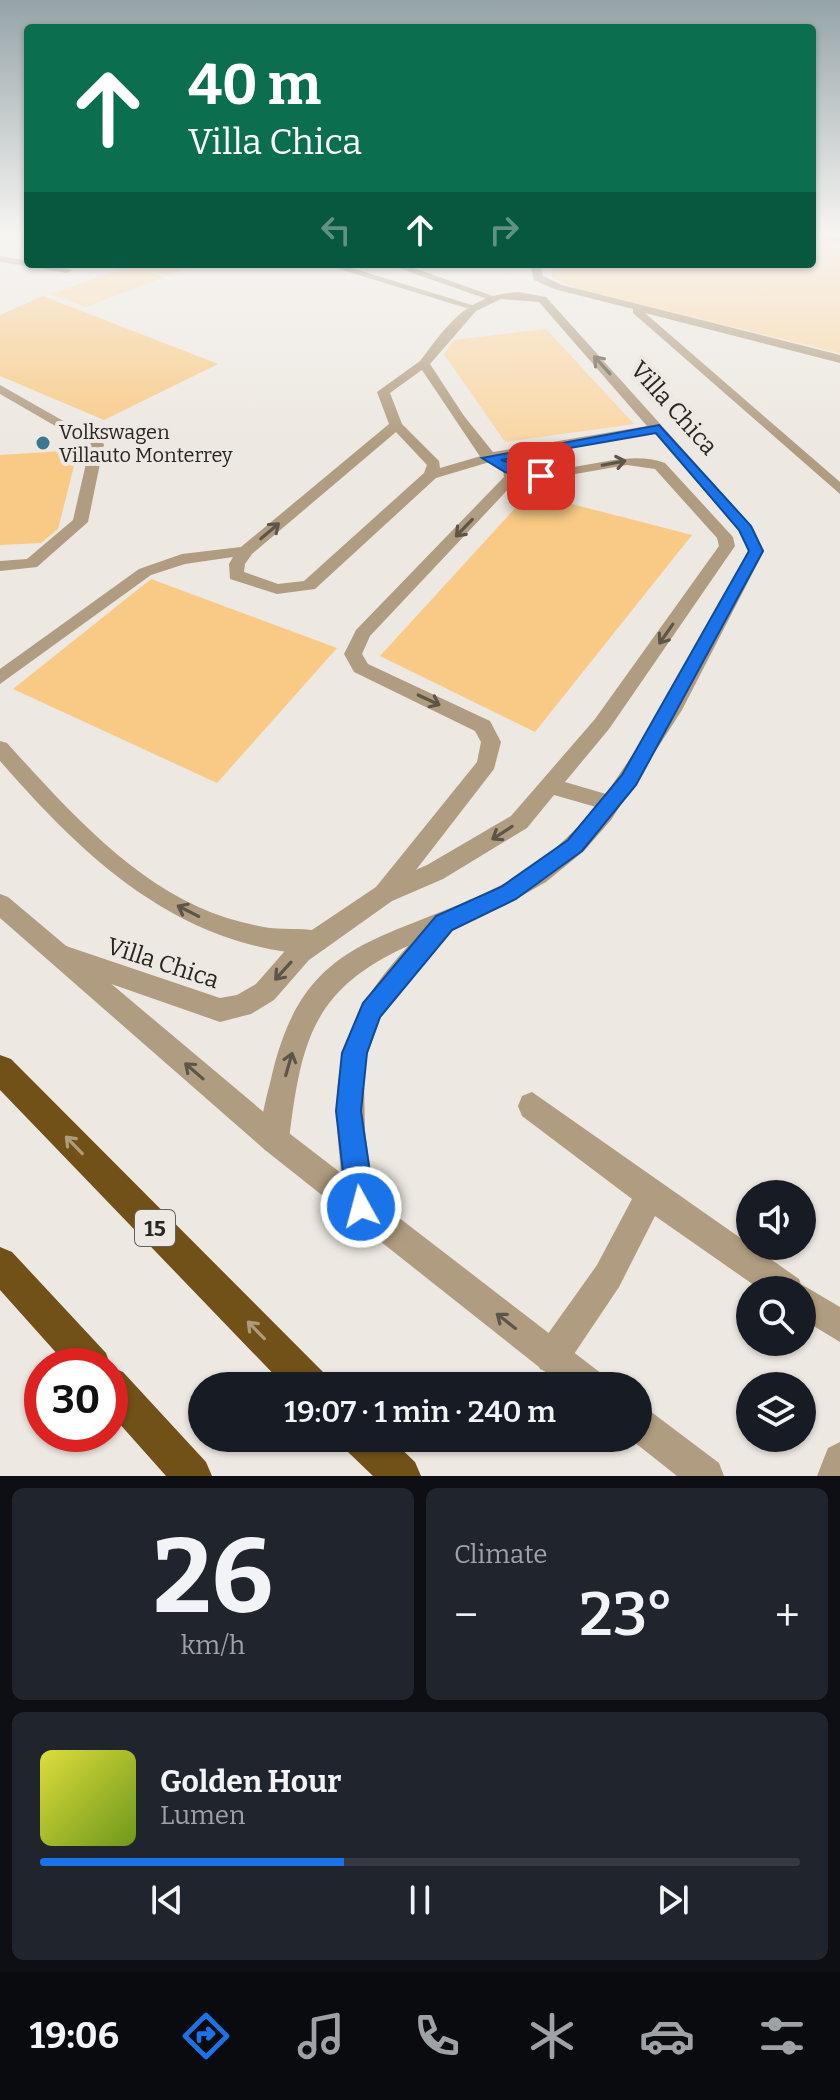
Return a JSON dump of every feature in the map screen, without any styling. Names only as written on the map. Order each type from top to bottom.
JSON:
[{"type":"highway","name":"15","points":[[0,1069],[297,1372]]},
{"type":"highway","points":[[0,1264],[77,1348]]},
{"type":"highway","points":[[128,1405],[192,1476]]},
{"type":"highway","points":[[376,1452],[401,1476]]},
{"type":"street","name":"Villa Chica","points":[[547,305],[746,529],[754,545]]},
{"type":"street","points":[[623,305],[840,359]]},
{"type":"street","name":"Villa Chica","points":[[61,956],[220,1010],[242,1006],[265,992],[300,952],[384,894],[435,872],[519,822],[602,724],[727,546],[725,537],[660,466],[651,461],[624,460],[541,476],[510,469],[488,458],[424,364],[470,306]]},
{"type":"street","points":[[634,308],[840,490]]},
{"type":"street","points":[[424,364],[383,392],[396,425],[434,464],[431,475]]},
{"type":"street","points":[[0,389],[97,444],[80,522],[31,564],[0,566]]},
{"type":"street","points":[[0,408],[21,401]]},
{"type":"street","points":[[396,425],[246,551],[237,564],[236,575],[277,589],[309,585],[431,475],[488,458],[659,428]]},
{"type":"street","points":[[384,894],[487,764],[491,742],[483,726],[361,668],[353,654],[362,634],[511,478],[510,469]]},
{"type":"street","points":[[275,1140],[281,1090],[292,1052],[308,1013],[324,987],[346,966],[386,945],[444,923],[508,893],[544,870],[575,846],[629,780],[745,577],[756,551],[754,545],[727,546]]},
{"type":"street","points":[[0,678],[145,572],[182,559],[246,551]]},
{"type":"street","points":[[0,748],[77,832],[146,889],[206,920],[284,943],[316,941]]},
{"type":"street","points":[[552,786],[609,803]]},
{"type":"street","points":[[0,904],[275,1140],[572,1372]]},
{"type":"street","points":[[361,1207],[349,1111],[354,1053],[371,1011],[444,923]]},
{"type":"street","points":[[532,1106],[650,1195],[768,1276]]},
{"type":"street","points":[[552,1357],[608,1276],[650,1195]]},
{"type":"street","points":[[816,1310],[840,1326]]},
{"type":"street","points":[[652,1434],[706,1476]]},
{"type":"street","points":[[835,1476],[840,1460]]},
{"type":"shaded area","points":[[643,305],[840,305],[840,353]]},
{"type":"shaded area","points":[[546,329],[634,424],[505,442],[444,354],[454,340]]},
{"type":"building","points":[[23,305],[66,305],[218,364],[104,420],[0,376],[0,315]]},
{"type":"building","points":[[78,450],[58,529],[41,543],[0,545],[0,455]]},
{"type":"building","points":[[529,493],[692,535],[535,732],[380,656]]},
{"type":"building","points":[[151,579],[337,648],[217,783],[13,689]]},
{"type":"place","name":"Volkswagen Villauto Monterrey","points":[[43,443]]},
{"type":"route","points":[[361,1207],[349,1111],[354,1053],[371,1011],[411,959],[444,923],[508,893],[575,846],[629,780],[756,551],[746,529],[659,428],[488,458],[510,469],[541,476]]}]
